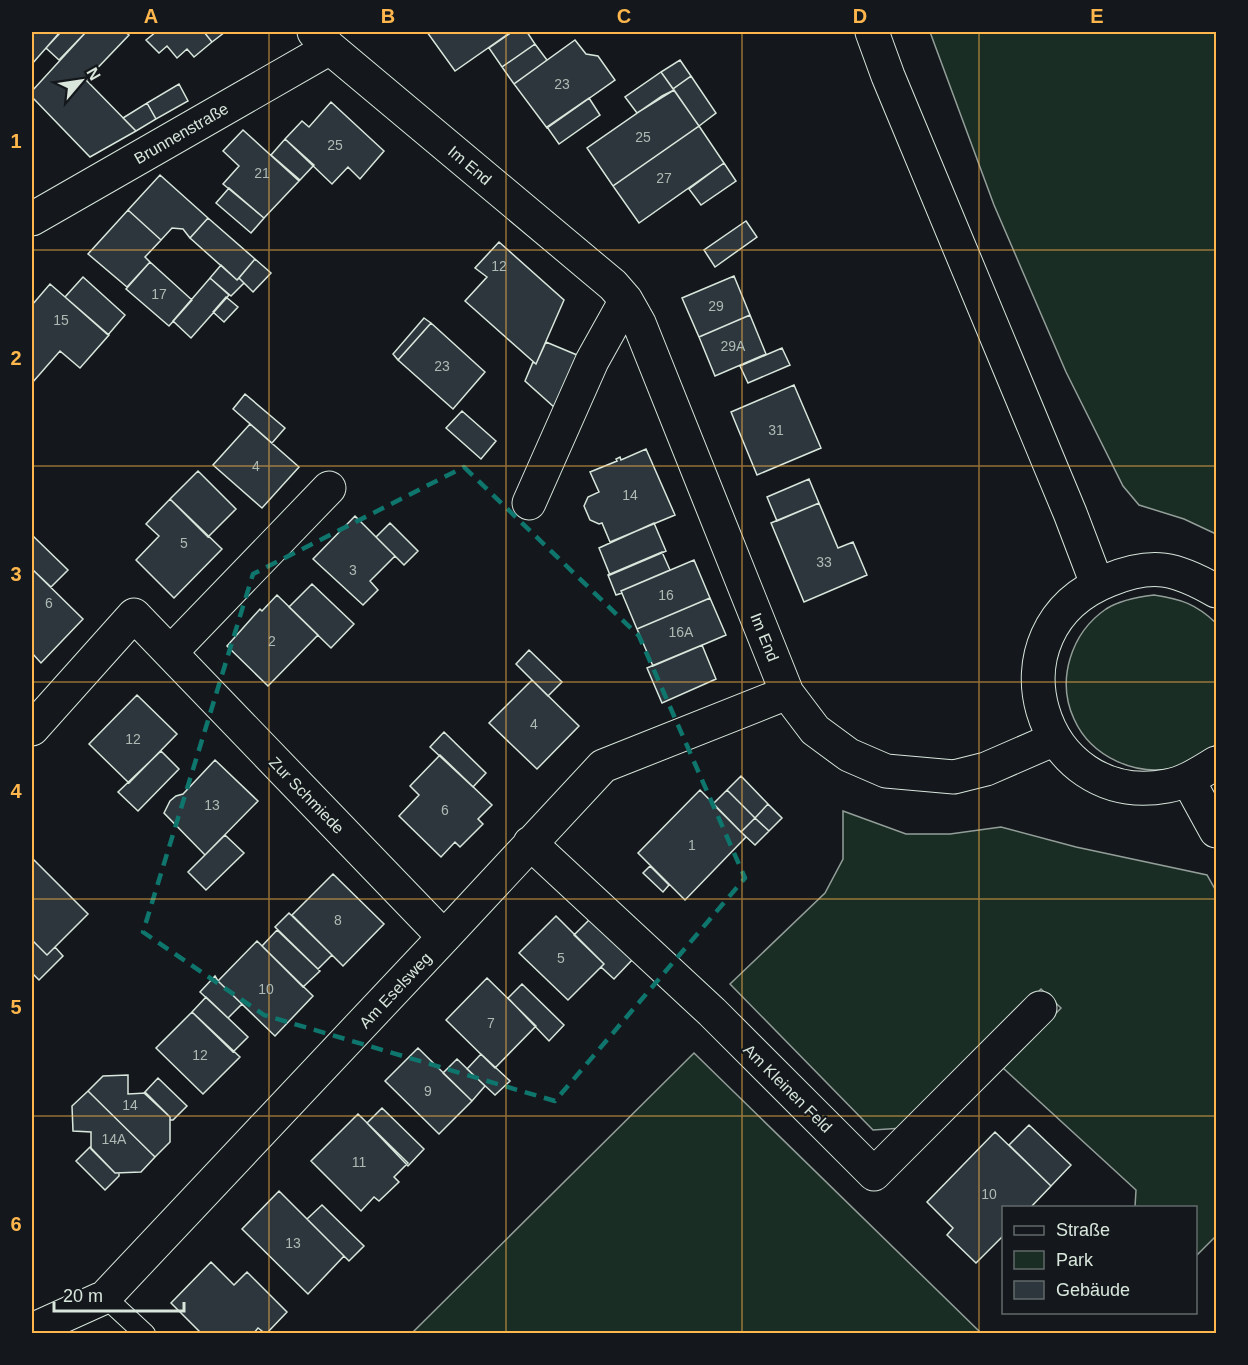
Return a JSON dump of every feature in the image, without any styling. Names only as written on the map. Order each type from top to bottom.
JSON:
[{"type":"street","points":[[872,32],[1066,502],[1097,584]]},
{"type":"street","name":"Brunnenstraße","points":[[32,219],[322,40]]},
{"type":"street","name":"Im End","points":[[322,40],[613,285],[626,300],[639,323],[787,693],[815,730],[849,755],[886,771],[954,777],[986,769],[1055,739]]},
{"type":"street","points":[[529,503],[592,361],[626,300]]},
{"type":"street","points":[[171,652],[329,488]]},
{"type":"street","points":[[1216,591],[1191,576],[1162,569],[1133,570],[1097,584],[1069,603],[1062,612],[1048,631],[1038,664],[1039,699],[1055,739],[1066,755],[1088,772],[1113,784],[1141,789],[1168,786],[1188,780],[1216,763]]},
{"type":"street","name":"Zur Schmiede","points":[[32,729],[134,615],[444,937]]},
{"type":"street","name":"Am Eselsweg","points":[[32,1330],[105,1297],[603,766],[787,693]]},
{"type":"street","points":[[1188,780],[1216,831]]},
{"type":"street","name":"Am Kleinen Feld","points":[[530,843],[712,1012],[874,1174],[1040,1008]]},
{"type":"lane","points":[[105,1297],[145,1334]]},
{"type":"highlighted area","points":[[464,467],[639,636],[745,878],[555,1101],[264,1015],[143,932],[253,574]]},
{"type":"green space","points":[[930,32],[1216,32],[1216,534],[1184,519],[1139,505],[1123,486],[1066,372],[994,205]]},
{"type":"green space","points":[[1154,595],[1188,603],[1216,623],[1216,744],[1189,763],[1162,770],[1132,767],[1104,754],[1092,744],[1074,719],[1066,689],[1070,658],[1084,631],[1094,619],[1117,603]]},
{"type":"green space","points":[[843,811],[906,834],[950,834],[1001,827],[1076,847],[1207,875],[1216,891],[1216,1236],[1197,1255],[1197,1206],[1135,1206],[1136,1190],[1003,1068],[1061,1008],[1041,989],[903,1128],[873,1130],[730,984],[825,893],[843,859]]},
{"type":"green space","points":[[694,1053],[981,1333],[412,1333]]},
{"type":"building","points":[[32,32],[60,32],[32,64]]},
{"type":"building","points":[[61,32],[86,32],[59,60],[46,48]]},
{"type":"building","points":[[86,32],[125,32],[129,35],[86,80],[136,131],[90,157],[32,97],[32,91]]},
{"type":"building","points":[[156,32],[204,32],[212,42],[194,57],[187,49],[177,58],[167,46],[159,53],[146,40]]},
{"type":"building","points":[[204,32],[225,32],[212,42]]},
{"type":"building","points":[[427,32],[511,32],[455,71]]},
{"type":"building","points":[[512,32],[527,32],[535,44],[502,67],[489,48]]},
{"type":"building","points":[[575,40],[586,54],[598,56],[615,80],[547,128],[514,84]]},
{"type":"building","points":[[535,44],[547,60],[514,84],[502,67]]},
{"type":"building","points":[[680,60],[691,76],[673,89],[661,72]]},
{"type":"building","points":[[661,72],[674,90],[637,113],[625,97]]},
{"type":"building","points":[[691,76],[716,113],[699,126],[673,89]]},
{"type":"building","points":[[179,84],[188,101],[156,119],[147,103]]},
{"type":"building","points":[[674,90],[699,126],[613,186],[587,148]]},
{"type":"building","points":[[589,98],[600,115],[559,144],[547,127]]},
{"type":"building","points":[[331,102],[384,151],[360,179],[348,167],[332,184],[285,139],[302,121],[309,127]]},
{"type":"building","points":[[147,103],[156,119],[136,131],[123,118]]},
{"type":"building","points":[[699,126],[724,163],[639,223],[613,186]]},
{"type":"building","points":[[243,130],[299,181],[264,218],[223,184],[239,166],[223,151]]},
{"type":"building","points":[[285,139],[314,165],[300,180],[271,155]]},
{"type":"building","points":[[724,163],[736,181],[701,205],[689,189]]},
{"type":"building","points":[[160,175],[208,218],[190,238],[183,229],[172,228],[161,240],[128,210]]},
{"type":"building","points":[[229,188],[264,218],[251,233],[216,203]]},
{"type":"building","points":[[128,210],[161,240],[145,257],[150,262],[127,287],[88,254]]},
{"type":"building","points":[[208,218],[255,259],[237,280],[190,238]]},
{"type":"building","points":[[746,221],[757,237],[715,267],[704,250]]},
{"type":"building","points":[[499,242],[564,300],[536,364],[465,301],[487,277],[475,268]]},
{"type":"building","points":[[255,259],[271,273],[253,292],[239,278]]},
{"type":"building","points":[[150,262],[192,300],[169,326],[126,289]]},
{"type":"building","points":[[221,265],[237,280],[239,278],[244,283],[231,296],[210,278]]},
{"type":"building","points":[[734,276],[750,315],[699,337],[682,298]]},
{"type":"building","points":[[83,277],[125,315],[108,335],[65,297]]},
{"type":"building","points":[[210,278],[229,295],[191,338],[173,321]]},
{"type":"building","points":[[50,284],[109,335],[80,368],[60,351],[32,383],[32,305]]},
{"type":"building","points":[[226,297],[238,307],[224,322],[213,312]]},
{"type":"building","points":[[750,315],[766,354],[715,376],[699,337]]},
{"type":"building","points":[[424,318],[431,323],[398,360],[393,354]]},
{"type":"building","points":[[431,323],[485,372],[453,409],[398,360]]},
{"type":"building","points":[[546,342],[577,355],[554,407],[525,381],[533,362],[536,364]]},
{"type":"building","points":[[782,348],[790,365],[748,383],[740,366]]},
{"type":"building","points":[[794,385],[821,448],[757,475],[731,412]]},
{"type":"building","points":[[245,394],[285,428],[272,443],[233,409]]},
{"type":"building","points":[[462,411],[496,441],[481,459],[446,428]]},
{"type":"building","points":[[250,424],[299,467],[262,508],[213,465]]},
{"type":"building","points":[[646,449],[675,515],[610,542],[602,523],[590,520],[584,506],[588,497],[599,492],[590,472],[617,461],[616,459],[620,457],[621,460]]},
{"type":"building","points":[[198,471],[236,509],[208,537],[170,499]]},
{"type":"building","points":[[809,479],[819,503],[777,521],[767,497]]},
{"type":"building","points":[[170,499],[222,549],[174,598],[136,560],[159,536],[146,524]]},
{"type":"building","points":[[819,503],[838,548],[853,542],[867,575],[804,602],[771,523]]},
{"type":"building","points":[[355,516],[395,556],[370,581],[378,590],[363,605],[313,559]]},
{"type":"building","points":[[390,523],[418,551],[404,565],[376,537]]},
{"type":"building","points":[[654,523],[666,551],[610,575],[599,548]]},
{"type":"building","points":[[32,535],[68,570],[51,587],[32,569]]},
{"type":"building","points":[[662,552],[670,570],[616,595],[608,575]]},
{"type":"building","points":[[694,560],[710,598],[637,629],[621,591]]},
{"type":"building","points":[[32,569],[83,619],[41,663],[32,653]]},
{"type":"building","points":[[312,584],[354,624],[331,648],[289,607]]},
{"type":"building","points":[[277,595],[318,635],[268,686],[227,646],[260,609],[262,611]]},
{"type":"building","points":[[710,598],[726,635],[653,666],[637,629]]},
{"type":"building","points":[[702,645],[716,679],[662,703],[647,668]]},
{"type":"building","points":[[529,650],[562,682],[548,696],[516,664]]},
{"type":"building","points":[[532,680],[579,726],[537,769],[489,723]]},
{"type":"building","points":[[137,695],[177,734],[129,783],[89,744]]},
{"type":"building","points":[[444,732],[486,773],[473,787],[430,747]]},
{"type":"building","points":[[161,751],[179,769],[138,811],[118,792]]},
{"type":"building","points":[[440,755],[492,805],[478,819],[483,824],[460,847],[455,842],[441,857],[399,816],[419,795],[410,786]]},
{"type":"building","points":[[215,760],[258,801],[205,855],[164,813],[170,801],[183,794]]},
{"type":"building","points":[[741,776],[768,804],[755,818],[727,790]]},
{"type":"building","points":[[700,790],[746,837],[685,900],[638,853]]},
{"type":"building","points":[[727,790],[755,818],[741,832],[713,804]]},
{"type":"building","points":[[768,804],[782,818],[769,831],[755,818]]},
{"type":"building","points":[[755,818],[769,831],[755,845],[741,832]]},
{"type":"building","points":[[225,835],[244,853],[206,890],[188,872]]},
{"type":"building","points":[[32,858],[88,914],[47,955],[32,940]]},
{"type":"building","points":[[650,866],[669,885],[663,892],[643,873]]},
{"type":"building","points":[[333,874],[384,924],[343,966],[292,915]]},
{"type":"building","points":[[289,913],[332,955],[318,969],[275,927]]},
{"type":"building","points":[[556,916],[604,964],[568,1000],[519,953]]},
{"type":"building","points":[[591,918],[633,959],[614,979],[601,967],[604,964],[574,935]]},
{"type":"building","points":[[277,930],[320,971],[303,987],[262,946]]},
{"type":"building","points":[[32,940],[47,955],[55,947],[63,956],[39,980],[32,973]]},
{"type":"building","points":[[257,941],[313,996],[275,1036],[218,981]]},
{"type":"building","points":[[215,976],[242,1004],[228,1018],[200,992]]},
{"type":"building","points":[[487,978],[536,1026],[495,1068],[446,1020]]},
{"type":"building","points":[[522,984],[564,1025],[549,1041],[508,998]]},
{"type":"building","points":[[206,997],[248,1037],[233,1052],[192,1012]]},
{"type":"building","points":[[192,1012],[240,1057],[203,1094],[156,1048]]},
{"type":"building","points":[[418,1048],[472,1101],[439,1134],[385,1081]]},
{"type":"building","points":[[481,1054],[510,1081],[495,1095],[467,1069]]},
{"type":"building","points":[[457,1059],[485,1086],[472,1101],[443,1073]]},
{"type":"building","points":[[128,1075],[128,1094],[146,1093],[170,1117],[170,1142],[155,1157],[88,1091],[103,1076]]},
{"type":"building","points":[[158,1078],[187,1106],[173,1120],[170,1120],[170,1117],[144,1093]]},
{"type":"building","points":[[88,1091],[155,1157],[141,1172],[115,1173],[91,1149],[91,1132],[73,1131],[72,1106]]},
{"type":"building","points":[[382,1108],[424,1149],[408,1166],[367,1123]]},
{"type":"building","points":[[358,1114],[408,1163],[394,1177],[399,1182],[379,1201],[374,1197],[361,1211],[311,1161]]},
{"type":"building","points":[[1029,1125],[1071,1165],[1051,1186],[1009,1145]]},
{"type":"building","points":[[995,1132],[1051,1186],[1032,1206],[1002,1206],[1002,1237],[976,1263],[947,1235],[953,1228],[927,1202]]},
{"type":"building","points":[[90,1147],[115,1173],[119,1173],[119,1176],[105,1190],[76,1161]]},
{"type":"building","points":[[279,1191],[344,1256],[308,1294],[242,1229]]},
{"type":"building","points":[[322,1205],[364,1246],[349,1261],[307,1219]]},
{"type":"building","points":[[211,1262],[234,1285],[247,1272],[287,1312],[266,1334],[258,1328],[253,1334],[202,1334],[171,1303]]}]
